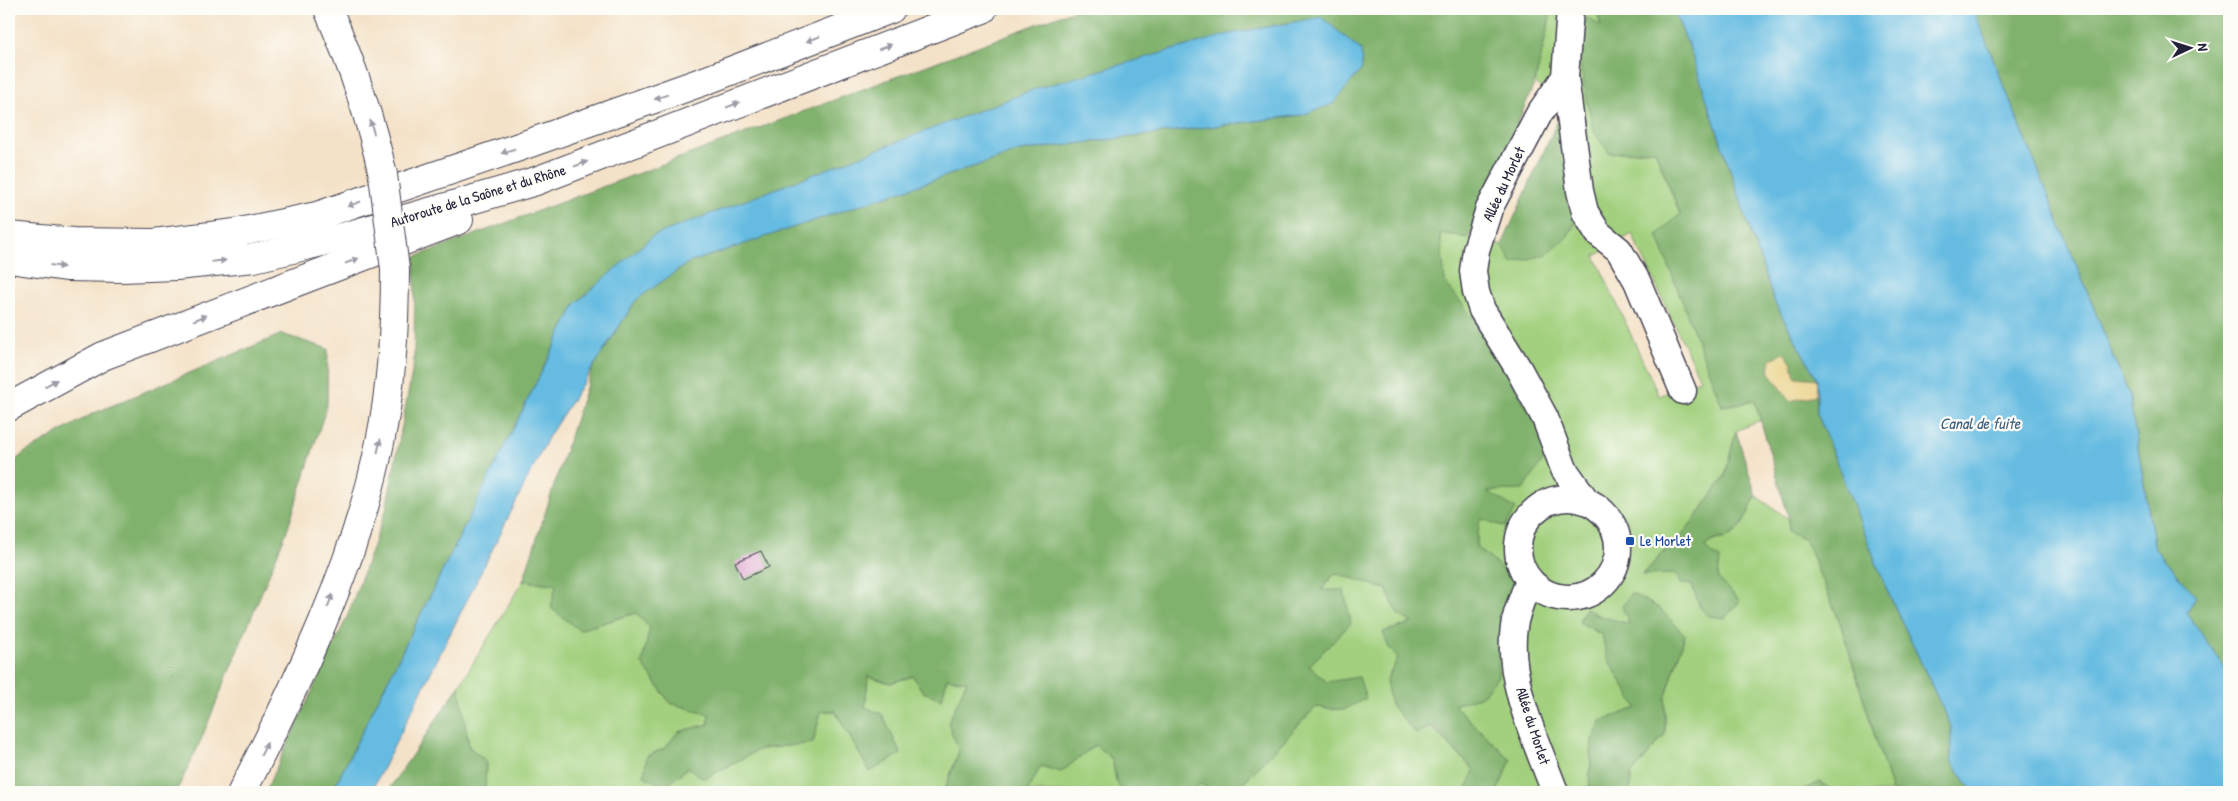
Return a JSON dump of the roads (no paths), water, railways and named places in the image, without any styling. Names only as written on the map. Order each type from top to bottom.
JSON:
[{"type":"highway","points":[[242,792],[274,729],[318,631],[356,532],[380,442],[391,378],[395,324],[395,269],[383,175],[373,130],[351,60],[328,9]]},
{"type":"highway","points":[[9,236],[73,242],[154,243],[235,233],[317,216],[707,80],[891,9]]},
{"type":"highway","name":"Autoroute de la Saône et du Rhône","points":[[9,259],[66,267],[122,268],[176,266],[254,258],[343,237],[536,181],[984,9]]},
{"type":"highway","points":[[9,407],[103,356],[494,206],[536,181]]},
{"type":"lane","points":[[1570,9],[1565,77],[1580,191],[1585,212],[1598,233],[1618,250],[1637,281],[1683,391]]},
{"type":"lane","name":"Allée du Morlet","points":[[1565,77],[1539,114],[1489,209],[1476,250],[1474,271],[1476,292],[1482,310],[1518,368],[1545,418],[1564,469],[1585,499]]},
{"type":"lane","points":[[1544,503],[1568,496],[1585,499],[1606,513],[1615,528],[1619,545],[1617,563],[1607,580],[1593,592],[1575,598],[1557,597],[1543,591],[1529,580],[1522,569],[1518,552],[1519,534],[1530,514],[1544,503],[1564,469]]},
{"type":"lane","name":"Allée du Morlet","points":[[1529,580],[1514,626],[1512,660],[1528,719],[1555,792]]},
{"type":"lane","points":[[1512,660],[1527,623],[1557,597]]},
{"type":"water","name":"Canal de fuite","points":[[1673,9],[1973,9],[2129,395],[2155,549],[2196,597],[2187,613],[2228,672],[2229,792],[1973,792],[1951,760],[1951,726],[1887,590],[1817,413],[1817,379],[1774,301],[1690,49]]},
{"type":"water","points":[[1321,17],[1361,50],[1362,69],[1333,104],[1302,115],[1020,151],[688,263],[636,300],[549,436],[371,792],[332,792],[576,303],[653,236],[1035,89],[1229,34]]},
{"type":"place","name":"Le Morlet","points":[[1630,541]]}]
